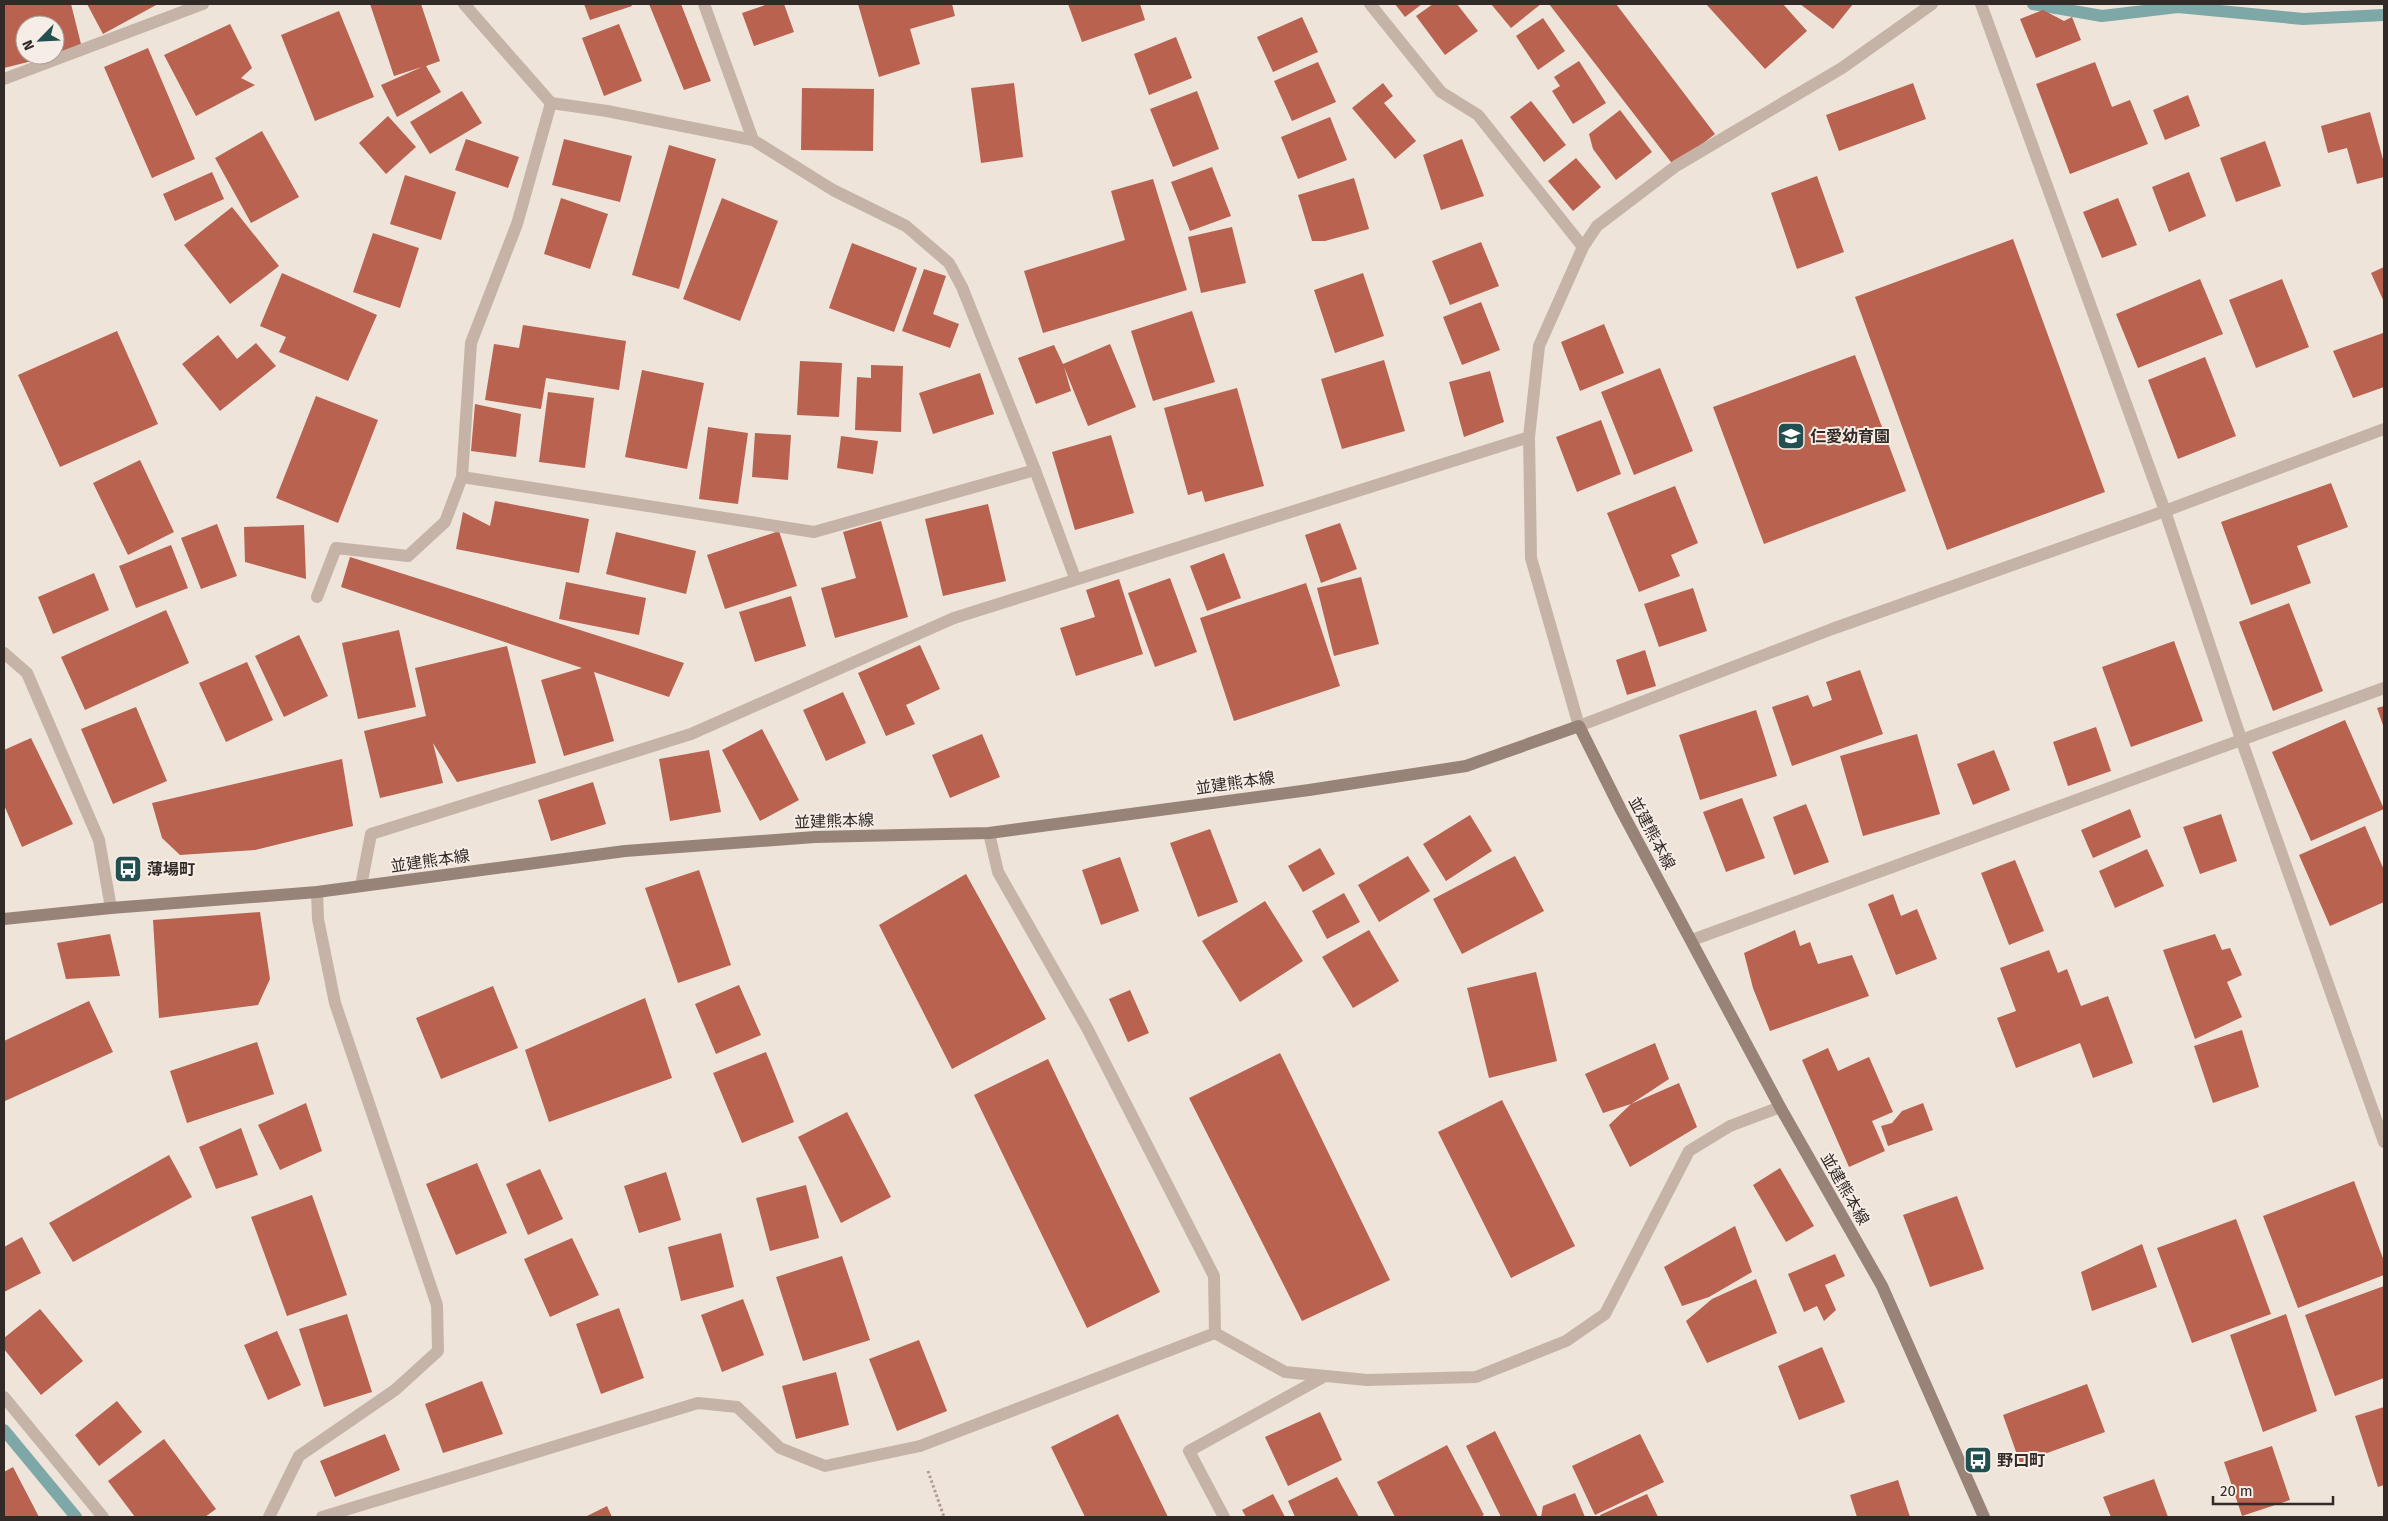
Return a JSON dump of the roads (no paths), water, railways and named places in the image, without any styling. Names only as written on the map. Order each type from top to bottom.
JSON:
[{"type":"main road","name":"並建熊本線","points":[[4,919],[111,908],[317,892],[625,851],[815,838],[989,833],[1466,766],[1579,726],[1621,810],[1780,1107],[1882,1286],[1984,1517]]},
{"type":"street","points":[[4,79],[203,4]]},
{"type":"street","points":[[464,4],[551,103],[607,111],[753,140],[833,190],[906,226],[949,263],[962,287],[1035,470],[1075,578]]},
{"type":"street","points":[[704,4],[753,140]]},
{"type":"street","points":[[1370,4],[1441,92],[1478,115],[1583,247]]},
{"type":"street","points":[[1932,4],[1842,68],[1676,166],[1597,226],[1583,247],[1539,346],[1529,437],[1531,558],[1579,726],[1840,626],[2165,511],[2384,429]]},
{"type":"street","points":[[1981,4],[2165,511],[2241,739],[2384,1142]]},
{"type":"street","points":[[317,597],[336,548],[408,556],[445,522],[462,477],[471,343],[516,224],[551,103]]},
{"type":"street","points":[[361,886],[371,834],[692,734],[954,618],[1075,578],[1529,437]]},
{"type":"street","points":[[462,477],[814,532],[1035,470]]},
{"type":"street","points":[[4,653],[27,674],[98,840],[111,908]]},
{"type":"street","points":[[1692,940],[2384,688]]},
{"type":"street","points":[[989,833],[998,872],[1087,1028],[1214,1276],[1215,1333]]},
{"type":"street","points":[[270,1517],[299,1456],[395,1390],[438,1351],[437,1305],[335,1003],[318,919],[317,892]]},
{"type":"street","points":[[1215,1333],[1285,1372],[1367,1380],[1476,1377],[1566,1341],[1605,1314],[1690,1150],[1730,1126],[1780,1107]]},
{"type":"street","points":[[322,1517],[698,1403],[737,1407],[780,1448],[825,1466],[920,1446],[1215,1333]]},
{"type":"street","points":[[1224,1517],[1190,1451],[1325,1376]]},
{"type":"street","points":[[4,1397],[103,1517]]},
{"type":"waterway","points":[[2033,4],[2102,16],[2178,7],[2303,19],[2384,15]]},
{"type":"waterway","points":[[4,1430],[76,1517]]},
{"type":"place","name":"仁愛幼育園","points":[[1791,436]]},
{"type":"place","name":"薄場町","points":[[128,869]]},
{"type":"place","name":"野口町","points":[[1978,1460]]}]
